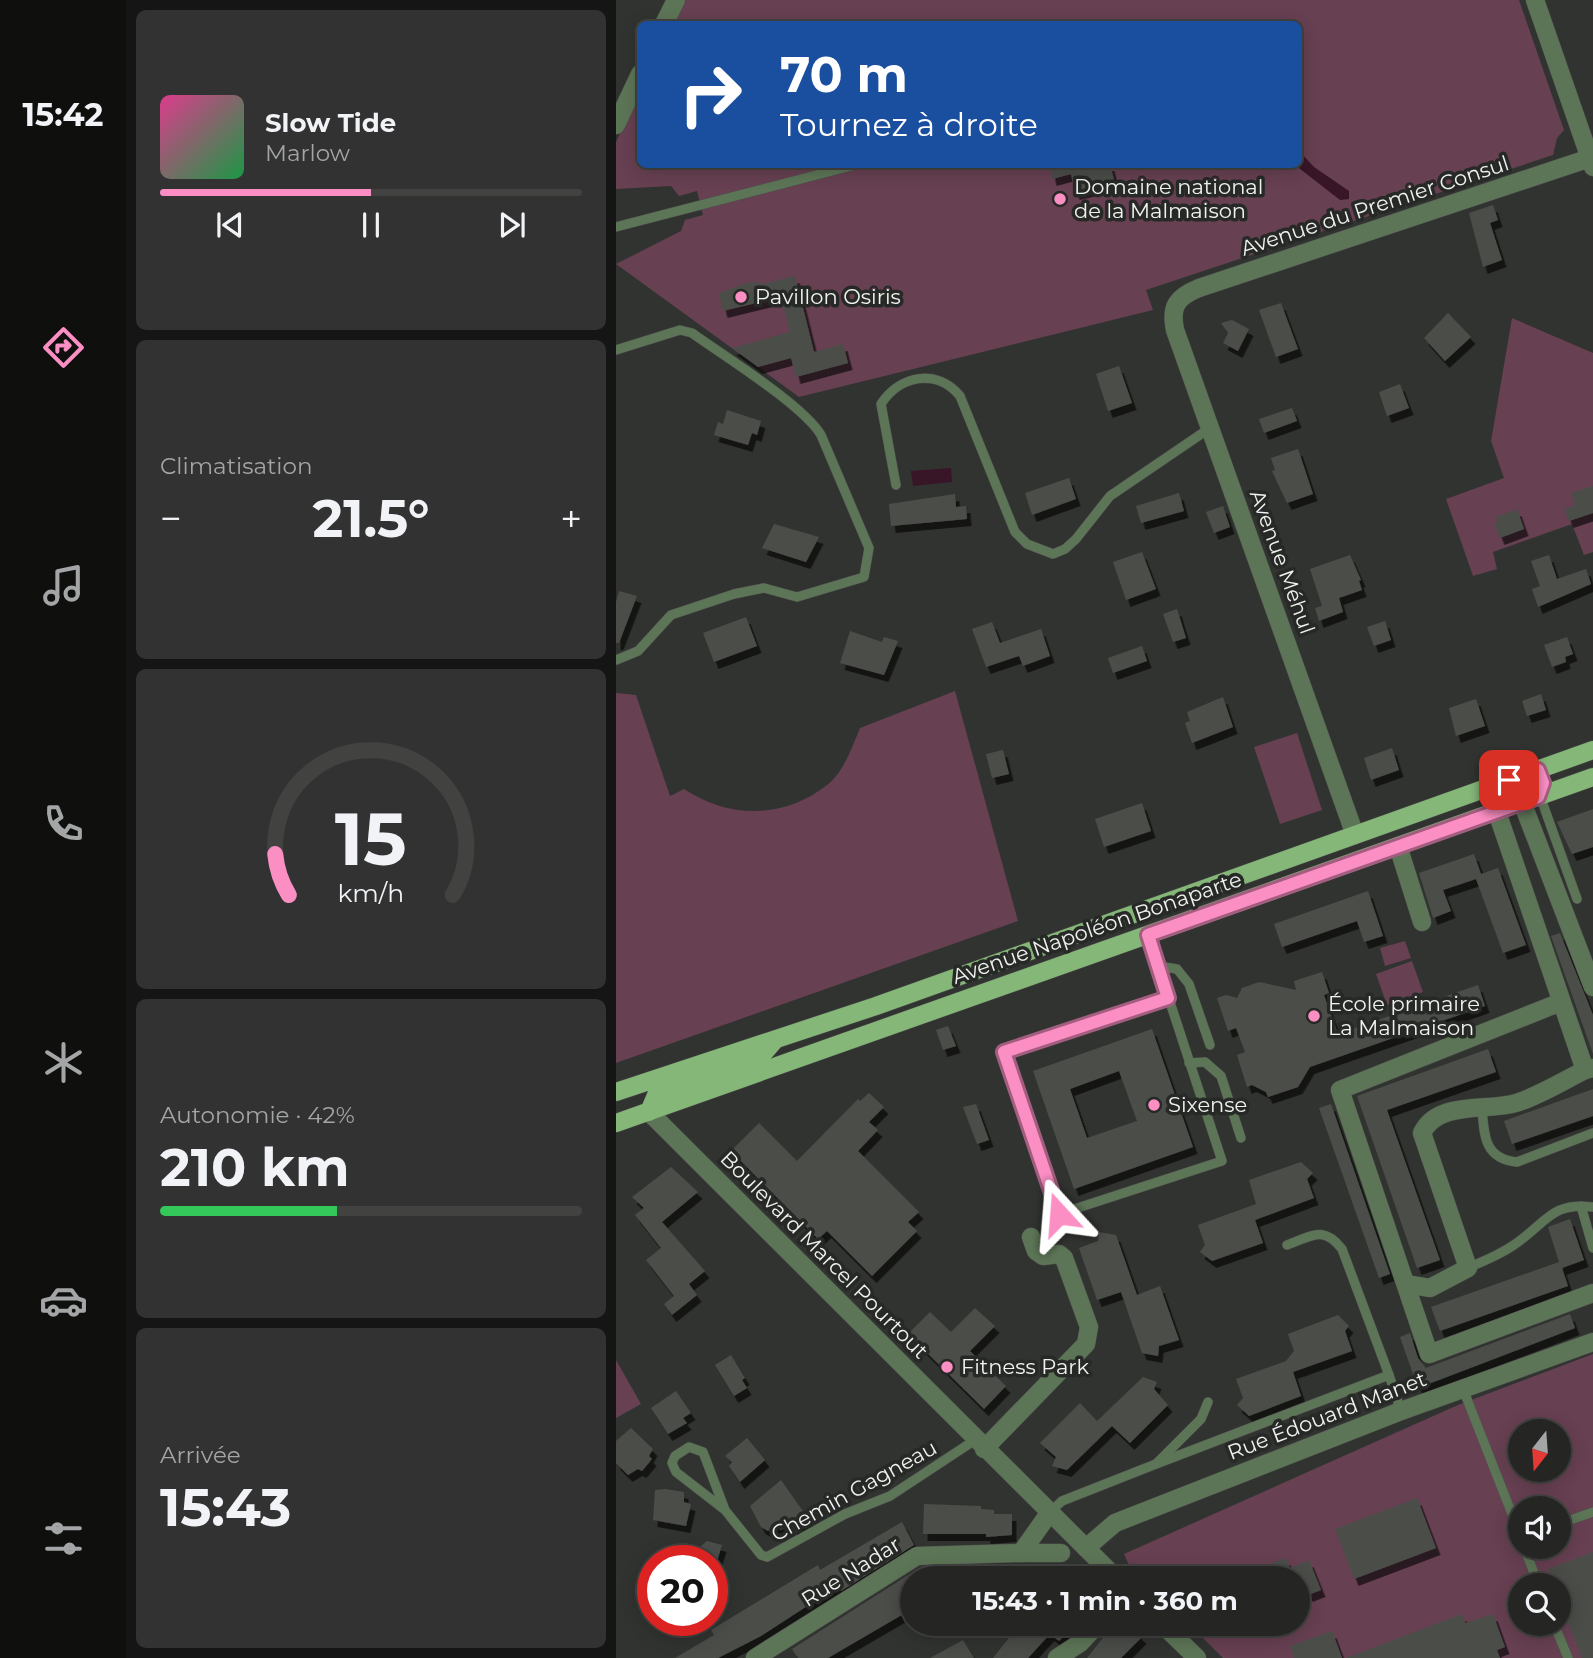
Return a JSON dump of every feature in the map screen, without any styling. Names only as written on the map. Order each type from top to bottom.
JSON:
[{"type":"main road","name":"Avenue Napoléon Bonaparte","points":[[621,1090],[739,1049],[774,1041],[1593,750]]},
{"type":"main road","points":[[1533,798],[1543,783],[1538,770]]},
{"type":"main road","name":"Avenue Napoléon Bonaparte","points":[[616,1123],[1593,777]]},
{"type":"main road","points":[[621,1090],[649,1112],[657,1093],[761,1056],[774,1041]]},
{"type":"street","points":[[666,21],[676,0]]},
{"type":"street","points":[[1535,0],[1592,161]]},
{"type":"street","points":[[616,125],[637,80]]},
{"type":"street","name":"Avenue du Premier Consul","points":[[1175,303],[1185,294],[1199,288],[1592,161]]},
{"type":"street","name":"Avenue Méhul","points":[[1175,303],[1172,315],[1175,330],[1356,835]]},
{"type":"street","points":[[1533,798],[1593,987]]},
{"type":"street","points":[[1406,1284],[1430,1288],[1468,1268],[1422,1133],[1428,1121],[1443,1113],[1516,1103],[1589,1069],[1561,1002],[1497,812]]},
{"type":"street","points":[[1398,846],[1422,922]]},
{"type":"street","points":[[1561,1002],[1340,1090],[1429,1354],[1593,1293]]},
{"type":"street","name":"Boulevard Marcel Pourtout","points":[[649,1112],[1104,1566]]},
{"type":"street","points":[[980,1444],[1086,1344],[1089,1327],[1064,1258],[1059,1254],[1043,1256],[1036,1251],[1031,1237]]},
{"type":"street","name":"Rue Édouard Manet","points":[[1086,1548],[1115,1524],[1401,1411],[1593,1342]]},
{"type":"street","points":[[1021,1552],[1049,1512]]},
{"type":"street","name":"Rue Nadar","points":[[755,1658],[917,1556],[1060,1553]]},
{"type":"street","points":[[1057,1658],[1087,1636]]},
{"type":"street","points":[[1174,1636],[1197,1658]]},
{"type":"lane","points":[[616,227],[844,168]]},
{"type":"lane","points":[[616,350],[680,330],[692,333],[795,408],[815,424],[821,435],[869,548],[864,577],[797,597],[764,587],[671,615],[638,651],[616,660]]},
{"type":"lane","points":[[896,485],[881,404],[904,382],[931,377],[949,383],[960,396],[1015,532],[1027,544],[1054,554],[1076,539],[1110,496],[1210,428]]},
{"type":"lane","points":[[1533,798],[1577,899]]},
{"type":"lane","points":[[1148,935],[1222,1161],[1059,1214],[1004,1052],[1168,998]]},
{"type":"lane","points":[[1158,966],[1177,969],[1189,984],[1210,1045]]},
{"type":"lane","points":[[1189,1063],[1205,1062],[1221,1076],[1241,1138]]},
{"type":"lane","points":[[1482,1107],[1485,1141],[1490,1152],[1505,1161],[1517,1162],[1593,1133]]},
{"type":"lane","points":[[1581,1206],[1593,1248]]},
{"type":"lane","points":[[1468,1268],[1512,1246],[1540,1220],[1559,1209],[1593,1207]]},
{"type":"lane","points":[[1287,1245],[1320,1233],[1333,1237],[1342,1249],[1401,1411]]},
{"type":"lane","points":[[1049,1512],[1062,1501],[1389,1375]]},
{"type":"lane","points":[[1463,1389],[1508,1504]]},
{"type":"lane","points":[[1156,1464],[1201,1419],[1208,1402]]},
{"type":"lane","name":"Chemin Gagneau","points":[[725,1510],[703,1452],[690,1447],[675,1456],[672,1463],[676,1472],[725,1510],[761,1555],[775,1556],[845,1514],[890,1496],[980,1444]]},
{"type":"lane","points":[[1571,1520],[1593,1512]]},
{"type":"lane","points":[[1559,1636],[1567,1658]]},
{"type":"shaded area","name":"Domaine national de la Malmaison","points":[[686,0],[1519,0],[1564,130],[1557,138],[1553,155],[1146,290],[1153,310],[799,397],[616,264],[681,231],[685,220],[703,215],[697,191],[679,196],[671,186],[616,189],[616,142],[637,98],[637,168],[1302,168],[1302,21],[675,21]]},
{"type":"shaded area","points":[[1302,154],[1314,167],[1349,191],[1349,199],[1340,200],[1299,168],[1302,168]]},
{"type":"shaded area","points":[[1512,318],[1593,353],[1593,552],[1584,555],[1572,524],[1493,552],[1497,569],[1473,576],[1446,499],[1504,478],[1491,441]]},
{"type":"shaded area","points":[[951,468],[952,482],[913,486],[911,471]]},
{"type":"shaded area","points":[[955,691],[1018,921],[616,1063],[616,693],[636,695],[670,796],[684,789],[719,806],[756,811],[793,804],[827,785],[843,766],[860,728]]},
{"type":"shaded area","points":[[1297,733],[1322,810],[1280,824],[1254,747]]},
{"type":"shaded area","points":[[1405,941],[1411,958],[1385,966],[1380,948]]},
{"type":"shaded area","points":[[1412,961],[1423,992],[1387,1005],[1376,974]]},
{"type":"shaded area","points":[[1593,1354],[1593,1658],[1223,1658],[1201,1636],[1310,1636],[1310,1566],[1130,1566],[1124,1554],[1458,1405]]},
{"type":"shaded area","points":[[616,1360],[641,1404],[616,1418]]},
{"type":"building","points":[[1050,168],[1111,168],[1115,184],[1075,193],[1071,174],[1052,179]]},
{"type":"building","points":[[1493,205],[1498,220],[1490,223],[1502,260],[1483,267],[1469,213]]},
{"type":"building","points":[[795,276],[814,352],[843,344],[848,363],[796,377],[791,358],[758,367],[732,348],[790,332],[781,297],[723,311],[719,293],[746,283],[759,282],[759,285]]},
{"type":"building","points":[[1281,303],[1298,349],[1276,357],[1259,310]]},
{"type":"building","points":[[1448,313],[1471,337],[1445,361],[1424,338]]},
{"type":"building","points":[[1232,320],[1249,329],[1238,351],[1223,343],[1228,333],[1221,323]]},
{"type":"building","points":[[1119,366],[1132,403],[1108,411],[1096,374]]},
{"type":"building","points":[[1400,384],[1409,408],[1387,416],[1379,392]]},
{"type":"building","points":[[1292,408],[1297,421],[1264,433],[1259,419]]},
{"type":"building","points":[[727,410],[761,421],[757,435],[752,433],[748,445],[714,435],[718,422],[723,424]]},
{"type":"building","points":[[1298,449],[1313,494],[1287,503],[1272,471],[1275,470],[1271,458]]},
{"type":"building","points":[[1069,478],[1076,499],[1032,515],[1025,493]]},
{"type":"building","points":[[1593,486],[1593,513],[1569,521],[1564,509],[1575,505],[1571,493]]},
{"type":"building","points":[[1179,493],[1184,511],[1141,523],[1136,506]]},
{"type":"building","points":[[955,494],[956,507],[966,506],[967,519],[891,526],[889,504]]},
{"type":"building","points":[[1223,506],[1230,527],[1214,533],[1206,512]]},
{"type":"building","points":[[1517,509],[1524,529],[1500,538],[1494,523],[1498,522],[1496,517]]},
{"type":"building","points":[[774,524],[819,537],[806,562],[762,548]]},
{"type":"building","points":[[1142,552],[1156,589],[1126,600],[1113,562]]},
{"type":"building","points":[[1350,555],[1361,580],[1362,590],[1339,598],[1343,612],[1319,621],[1315,608],[1322,606],[1310,569]]},
{"type":"building","points":[[1549,555],[1557,579],[1586,569],[1591,584],[1538,607],[1532,589],[1540,586],[1531,561]]},
{"type":"building","points":[[619,591],[637,596],[619,643],[616,643],[616,602]]},
{"type":"building","points":[[1177,609],[1186,638],[1173,642],[1163,614]]},
{"type":"building","points":[[746,617],[757,646],[714,662],[703,633]]},
{"type":"building","points":[[1385,621],[1391,640],[1374,646],[1367,627]]},
{"type":"building","points":[[992,622],[1000,643],[1041,629],[1050,656],[1023,666],[1019,656],[986,667],[972,629]]},
{"type":"building","points":[[850,631],[882,642],[884,637],[898,641],[884,675],[840,663]]},
{"type":"building","points":[[1567,637],[1573,654],[1565,657],[1566,662],[1552,667],[1544,645]]},
{"type":"building","points":[[1142,646],[1147,661],[1113,673],[1108,658]]},
{"type":"building","points":[[1541,694],[1546,710],[1527,716],[1522,701]]},
{"type":"building","points":[[1223,697],[1233,727],[1192,743],[1185,723],[1190,721],[1187,712]]},
{"type":"building","points":[[1476,699],[1485,726],[1456,736],[1449,708]]},
{"type":"building","points":[[1392,748],[1399,770],[1371,780],[1364,758]]},
{"type":"building","points":[[1003,750],[1009,774],[992,778],[986,754]]},
{"type":"building","points":[[1142,803],[1151,831],[1104,847],[1095,819]]},
{"type":"building","points":[[1593,809],[1593,847],[1572,854],[1557,822]]},
{"type":"building","points":[[1474,854],[1481,874],[1498,868],[1526,945],[1503,953],[1476,879],[1443,890],[1451,911],[1433,918],[1419,873]]},
{"type":"building","points":[[1368,891],[1383,936],[1364,942],[1357,921],[1282,947],[1274,924]]},
{"type":"building","points":[[1560,933],[1593,1015],[1593,1054],[1551,936]]},
{"type":"building","points":[[1322,972],[1329,993],[1324,995],[1338,1034],[1478,985],[1485,1006],[1310,1067],[1298,1087],[1268,1097],[1266,1092],[1252,1085],[1247,1087],[1237,1055],[1245,1052],[1236,1028],[1228,1031],[1217,998],[1226,995],[1237,998],[1242,988],[1259,982],[1296,990],[1294,981]]},
{"type":"building","points":[[948,1026],[956,1046],[943,1050],[936,1030]]},
{"type":"building","name":"Sixense","points":[[1152,1029],[1193,1147],[1074,1189],[1033,1071]],"holes":[[[1119,1071],[1137,1121],[1087,1138],[1070,1089]]]},
{"type":"building","points":[[1488,1049],[1496,1072],[1387,1110],[1440,1260],[1417,1268],[1357,1096]]},
{"type":"building","points":[[1593,1089],[1593,1116],[1512,1144],[1504,1121]]},
{"type":"building","points":[[869,1093],[884,1107],[869,1122],[878,1130],[858,1151],[919,1212],[908,1222],[917,1231],[872,1276],[827,1231],[818,1239],[731,1151],[759,1123],[797,1161],[858,1099],[860,1101]]},
{"type":"building","points":[[976,1104],[989,1140],[977,1144],[963,1107]]},
{"type":"building","points":[[1331,1104],[1390,1274],[1379,1278],[1319,1108]]},
{"type":"building","points":[[1301,1162],[1313,1173],[1307,1179],[1314,1198],[1255,1220],[1263,1243],[1212,1261],[1200,1252],[1205,1245],[1198,1225],[1256,1204],[1249,1180]]},
{"type":"building","points":[[671,1167],[698,1192],[662,1222],[705,1271],[689,1284],[697,1295],[672,1315],[664,1304],[674,1296],[646,1260],[661,1248],[635,1215],[644,1208],[632,1197]]},
{"type":"building","points":[[1570,1219],[1584,1260],[1562,1268],[1568,1286],[1440,1331],[1431,1307],[1559,1262],[1548,1227]]},
{"type":"building","points":[[1099,1232],[1116,1235],[1137,1295],[1160,1286],[1179,1340],[1159,1346],[1158,1356],[1142,1353],[1121,1292],[1097,1300],[1079,1248],[1098,1241]]},
{"type":"building","points":[[975,1308],[995,1326],[970,1351],[1006,1386],[984,1409],[908,1334],[930,1312],[951,1332]]},
{"type":"building","points":[[1570,1314],[1575,1328],[1418,1388],[1400,1337],[1410,1333],[1418,1358],[1426,1368]]},
{"type":"building","points":[[1338,1315],[1349,1326],[1345,1331],[1352,1351],[1293,1372],[1301,1396],[1249,1416],[1237,1405],[1243,1398],[1236,1379],[1286,1361],[1294,1351],[1288,1334]]},
{"type":"building","points":[[731,1355],[745,1378],[742,1380],[747,1388],[734,1396],[715,1365]]},
{"type":"building","points":[[1143,1377],[1157,1382],[1154,1389],[1168,1405],[1130,1443],[1112,1426],[1067,1470],[1052,1466],[1056,1457],[1040,1443],[1080,1403],[1097,1421]]},
{"type":"building","points":[[676,1391],[691,1413],[683,1418],[687,1423],[668,1434],[651,1408]]},
{"type":"building","points":[[631,1428],[653,1449],[649,1456],[652,1459],[642,1471],[638,1469],[628,1475],[616,1463],[616,1441]]},
{"type":"building","points":[[747,1438],[765,1460],[740,1482],[729,1466],[732,1462],[725,1456]]},
{"type":"building","points":[[781,1480],[812,1524],[796,1533],[791,1525],[781,1530],[776,1526],[768,1531],[761,1527],[750,1506]]},
{"type":"building","points":[[655,1490],[684,1492],[684,1502],[691,1504],[686,1526],[653,1520]]},
{"type":"building","points":[[1417,1498],[1436,1548],[1354,1579],[1335,1529]]},
{"type":"building","points":[[924,1504],[981,1506],[981,1509],[994,1510],[994,1514],[1012,1514],[1012,1535],[986,1537],[986,1534],[923,1534]]},
{"type":"building","points":[[902,1522],[914,1545],[841,1591],[838,1586],[761,1636],[718,1658],[675,1658],[712,1636],[728,1636],[728,1620],[818,1565],[820,1570]]},
{"type":"building","points":[[707,1541],[722,1545],[702,1545]]},
{"type":"building","points":[[1593,1552],[1593,1658],[1582,1658],[1571,1630],[1571,1573],[1549,1573],[1548,1569]]},
{"type":"building","points":[[1286,1558],[1289,1566],[1273,1566],[1272,1563]]},
{"type":"building","points":[[1309,1560],[1321,1590],[1310,1594],[1310,1566],[1295,1566]]},
{"type":"building","points":[[1022,1564],[1022,1566],[974,1566]]},
{"type":"building","points":[[900,1580],[900,1616],[828,1658],[798,1658],[792,1649]]},
{"type":"building","points":[[1462,1614],[1465,1623],[1493,1614],[1505,1647],[1497,1650],[1500,1658],[1346,1658]]},
{"type":"building","points":[[1332,1631],[1342,1658],[1294,1658],[1290,1646]]},
{"type":"building","points":[[1010,1636],[1048,1636],[1028,1658],[993,1658]]},
{"type":"building","points":[[1104,1636],[1142,1637],[1121,1658],[1087,1658]]},
{"type":"building","points":[[963,1640],[974,1658],[930,1658]]},
{"type":"place","name":"Domaine national de la Malmaison","points":[[1060,199]]},
{"type":"place","name":"Pavillon Osiris","points":[[741,297]]},
{"type":"place","name":"École primaire La Malmaison","points":[[1314,1016]]},
{"type":"place","name":"Sixense","points":[[1154,1105]]},
{"type":"place","name":"Fitness Park","points":[[947,1367]]},
{"type":"route","points":[[1059,1214],[1004,1052],[1168,998],[1148,935],[1538,797],[1543,783],[1538,770],[1509,780]]}]
